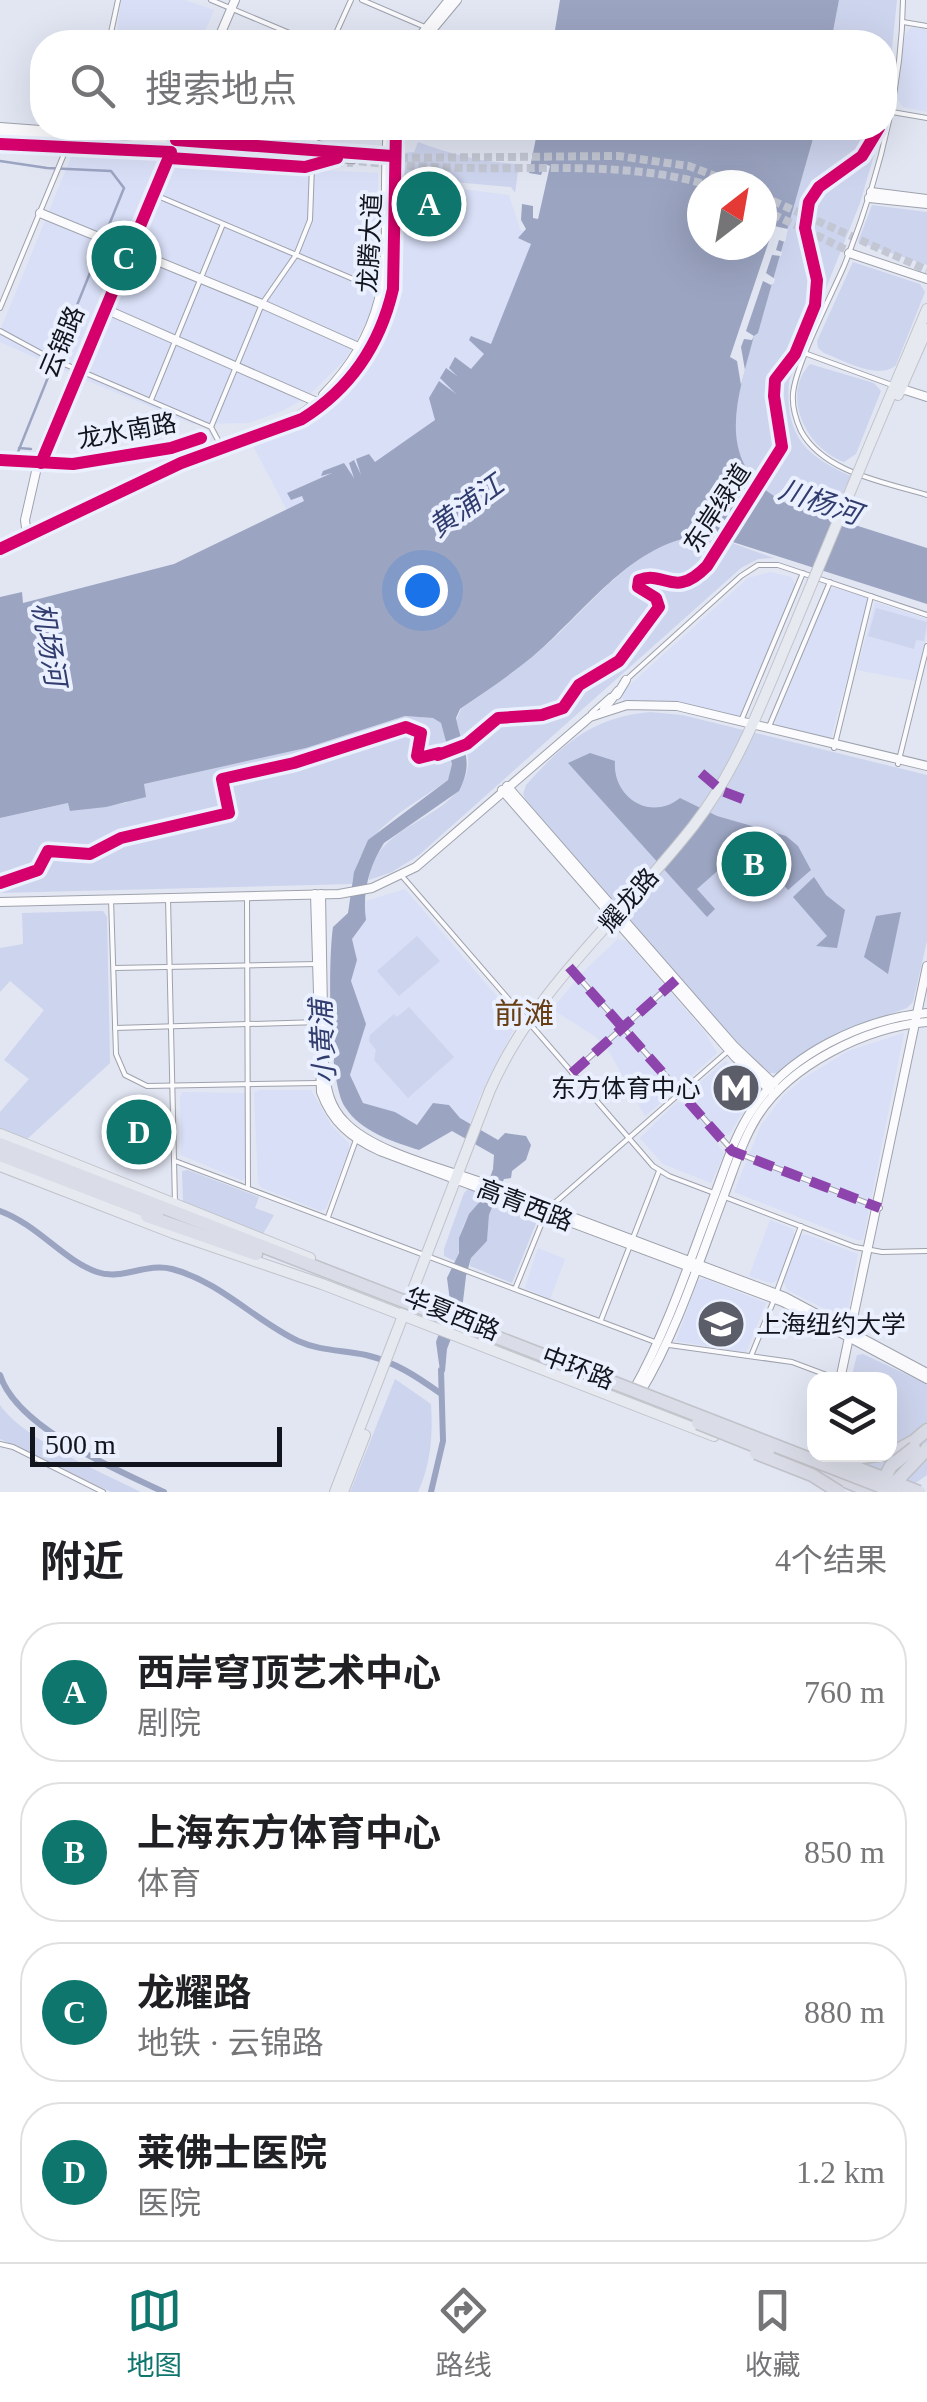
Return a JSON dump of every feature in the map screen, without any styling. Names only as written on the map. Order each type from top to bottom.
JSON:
[{"type":"highway","name":"中环路","points":[[0,1155],[167,1211]]},
{"type":"highway","name":"中环路","points":[[0,1155],[254,1249],[876,1492]]},
{"type":"highway","points":[[167,1211],[254,1249]]},
{"type":"highway","points":[[167,1211],[254,1249]]},
{"type":"highway","name":"中环路","points":[[282,1260],[734,1428],[892,1492]]},
{"type":"highway","points":[[687,1419],[812,1474],[838,1492]]},
{"type":"highway","points":[[734,1428],[807,1451]]},
{"type":"highway","points":[[897,1450],[927,1430]]},
{"type":"highway","points":[[876,1492],[902,1455],[927,1446]]},
{"type":"highway","points":[[892,1492],[898,1477],[927,1446]]},
{"type":"highway","points":[[839,1462],[920,1492]]},
{"type":"highway","points":[[812,1474],[819,1489]]},
{"type":"main road","name":"耀龙路","points":[[899,385],[927,309]]},
{"type":"main road","name":"耀龙路","points":[[343,1492],[498,1073],[571,970],[711,808],[754,727],[899,385],[927,329]]},
{"type":"main road","points":[[0,1134],[167,1211]]},
{"type":"main road","name":"华夏西路","points":[[254,1249],[413,1299],[807,1450]]},
{"type":"main road","name":"华夏西路","points":[[254,1249],[438,1330],[860,1492]]},
{"type":"main road","name":"耀龙路","points":[[335,1492],[384,1374]]},
{"type":"main road","name":"华夏西路","points":[[837,1462],[905,1492]]},
{"type":"street","points":[[112,30],[118,0]]},
{"type":"street","points":[[211,0],[232,3],[287,30]]},
{"type":"street","points":[[337,30],[351,0]]},
{"type":"street","points":[[362,0],[426,27]]},
{"type":"street","points":[[425,30],[450,0]]},
{"type":"street","points":[[430,30],[457,0]]},
{"type":"street","points":[[897,71],[903,0]]},
{"type":"street","points":[[220,30],[232,3]]},
{"type":"street","points":[[903,22],[927,26]]},
{"type":"street","points":[[897,113],[927,118]]},
{"type":"street","points":[[0,136],[30,133]]},
{"type":"street","points":[[0,136],[66,151],[391,159]]},
{"type":"street","points":[[0,136],[30,137]]},
{"type":"street","name":"云锦路","points":[[78,370],[176,140]]},
{"type":"street","points":[[201,140],[391,159]]},
{"type":"street","points":[[202,140],[300,145]]},
{"type":"street","points":[[232,140],[315,142],[348,154]]},
{"type":"street","name":"龙腾大道","points":[[0,543],[319,403],[366,350],[382,316],[388,286],[391,140]]},
{"type":"street","points":[[885,140],[870,195],[793,394],[800,429],[811,445],[842,467],[927,495]]},
{"type":"street","points":[[0,308],[66,151]]},
{"type":"street","points":[[173,154],[312,166],[336,158]]},
{"type":"street","points":[[173,154],[287,161]]},
{"type":"street","name":"云锦路","points":[[27,532],[38,464],[128,249],[173,154]]},
{"type":"street","name":"龙腾大道","points":[[366,350],[382,291],[391,159]]},
{"type":"street","points":[[211,428],[262,304],[296,255],[310,220],[312,166]]},
{"type":"street","points":[[154,194],[382,291]]},
{"type":"street","points":[[870,195],[927,201]]},
{"type":"street","points":[[40,213],[366,350]]},
{"type":"street","points":[[150,402],[223,224]]},
{"type":"street","points":[[849,253],[927,279]]},
{"type":"street","points":[[105,309],[319,403]]},
{"type":"street","points":[[0,331],[48,357],[211,428],[220,444]]},
{"type":"street","points":[[807,354],[927,395]]},
{"type":"street","name":"龙水南路","points":[[0,460],[79,464],[171,448],[202,438]]},
{"type":"street","points":[[578,727],[617,702],[626,680],[749,570],[768,564],[927,615]]},
{"type":"street","points":[[754,727],[803,573]]},
{"type":"street","points":[[754,727],[830,582]]},
{"type":"street","points":[[835,746],[871,596]]},
{"type":"street","points":[[899,762],[927,646]]},
{"type":"street","points":[[0,904],[318,896],[367,891],[403,878],[578,727],[619,701],[637,705]]},
{"type":"street","points":[[578,727],[617,702],[754,727]]},
{"type":"street","points":[[617,702],[666,704],[927,768]]},
{"type":"street","points":[[506,790],[731,1048],[775,1089]]},
{"type":"street","points":[[403,878],[659,1171],[870,1250],[927,1251]]},
{"type":"street","points":[[318,896],[323,1083],[332,1115],[357,1136],[328,1217]]},
{"type":"street","points":[[247,898],[248,1186]]},
{"type":"street","points":[[167,1211],[175,1161],[168,900]]},
{"type":"street","points":[[111,901],[116,1060],[125,1075],[142,1085],[323,1083]]},
{"type":"street","points":[[114,968],[319,964]]},
{"type":"street","points":[[921,1018],[927,966]]},
{"type":"street","points":[[571,970],[679,1094],[736,1152],[878,1208]]},
{"type":"street","points":[[572,1073],[674,982]]},
{"type":"street","points":[[844,1372],[927,987]]},
{"type":"street","points":[[629,1404],[662,1344],[751,1111],[844,1036],[880,1022],[921,1018]]},
{"type":"street","points":[[115,1028],[320,1022]]},
{"type":"street","points":[[516,1290],[548,1211],[731,1048]]},
{"type":"street","name":"高青西路","points":[[357,1136],[775,1296],[927,1376]]},
{"type":"street","points":[[175,1161],[662,1344],[750,1356],[821,1372]]},
{"type":"street","points":[[601,1322],[659,1171]]},
{"type":"street","points":[[750,1356],[801,1226]]},
{"type":"street","points":[[0,1444],[103,1492]]},
{"type":"street","points":[[812,1474],[819,1462]]},
{"type":"shaded area","points":[[121,0],[185,0],[214,10],[205,30],[117,30]]},
{"type":"shaded area","points":[[839,0],[897,0],[894,30],[833,30]]},
{"type":"shaded area","points":[[912,27],[927,30],[927,112],[903,107],[897,98],[905,35]]},
{"type":"shaded area","points":[[813,140],[878,140],[860,203],[789,381],[790,415],[800,440],[820,460],[851,476],[831,517],[772,496],[749,476],[740,458],[736,438],[738,396]]},
{"type":"shaded area","points":[[418,142],[468,157],[519,164],[515,193],[511,187],[408,178],[403,174],[403,153],[414,152]]},
{"type":"shaded area","points":[[72,155],[157,160],[68,372],[0,342],[0,331]]},
{"type":"shaded area","points":[[172,164],[378,173],[379,260],[371,314],[345,360],[307,397],[282,411],[248,423],[193,424],[83,379]]},
{"type":"shaded area","points":[[401,181],[509,195],[520,229],[537,241],[495,350],[443,421],[374,470],[290,516],[252,444],[315,415],[355,379],[385,334],[399,276]]},
{"type":"shaded area","points":[[872,205],[927,212],[927,265],[858,242]]},
{"type":"shaded area","points":[[853,262],[920,284],[925,292],[896,365],[889,369],[861,368],[818,348],[817,341]]},
{"type":"shaded area","points":[[810,364],[874,383],[881,391],[856,454],[844,462],[819,446],[802,420],[797,391]]},
{"type":"shaded area","points":[[693,534],[713,536],[774,558],[758,559],[741,568],[419,855],[392,872],[369,880],[374,860],[385,845],[450,799],[462,785],[468,760],[456,721],[461,709],[542,649],[634,563]]},
{"type":"shaded area","points":[[770,572],[791,577],[796,586],[740,719],[623,701],[622,692],[748,578]]},
{"type":"shaded area","points":[[829,590],[869,598],[831,738],[777,726],[775,722]]},
{"type":"shaded area","points":[[875,602],[927,619],[915,681],[857,670]]},
{"type":"shaded area","points":[[876,608],[927,622],[924,641],[916,640],[914,649],[868,636]]},
{"type":"shaded area","points":[[650,712],[682,715],[927,775],[927,941],[913,1002],[907,1008],[843,1031],[781,1073],[766,1073],[528,805],[523,794],[526,785],[566,745],[595,726]]},
{"type":"shaded area","points":[[406,716],[433,718],[441,723],[452,764],[448,780],[375,835],[357,865],[352,884],[0,893],[0,818],[69,803],[71,811],[126,803],[144,784],[306,748]]},
{"type":"shaded area","points":[[405,889],[518,1021],[470,1124],[449,1105],[433,1103],[420,1124],[414,1125],[395,1112],[363,1103],[350,1075],[366,1024],[351,981],[357,960],[352,939],[366,920],[363,902]]},
{"type":"shaded area","points":[[103,911],[107,917],[110,1063],[25,1141],[0,1131],[0,1112],[29,1079],[4,1060],[44,1010],[10,981],[0,992],[0,948],[23,944],[22,913]]},
{"type":"shaded area","points":[[417,936],[440,961],[399,996],[377,971]]},
{"type":"shaded area","points":[[618,939],[626,941],[704,1031],[717,1053],[684,1082],[676,1081],[670,1087],[670,1095],[645,1116],[610,1053],[596,1037],[552,1009]]},
{"type":"shaded area","points":[[409,1007],[454,1057],[408,1098],[374,1060],[376,1050],[369,1041],[370,1035],[394,1014],[397,1017]]},
{"type":"shaded area","points":[[904,1033],[863,1240],[734,1192],[761,1125],[784,1095],[848,1051]]},
{"type":"shaded area","points":[[725,1061],[754,1087],[754,1093],[729,1135],[723,1134],[716,1142],[724,1154],[711,1183],[663,1164],[640,1138],[677,1102],[684,1103],[689,1092]]},
{"type":"shaded area","points":[[311,1090],[331,1125],[349,1144],[326,1208],[321,1211],[258,1183],[254,1093]]},
{"type":"shaded area","points":[[182,1092],[245,1093],[248,1179],[241,1180],[181,1155]]},
{"type":"shaded area","points":[[182,1171],[259,1197],[255,1208],[274,1215],[263,1234],[183,1202]]},
{"type":"shaded area","points":[[469,1188],[482,1192],[482,1200],[463,1226],[455,1261],[444,1256],[444,1249]]},
{"type":"shaded area","points":[[497,1199],[539,1216],[512,1283],[470,1266],[471,1258],[487,1241],[489,1215]]},
{"type":"shaded area","points":[[770,1220],[793,1229],[794,1234],[808,1235],[858,1254],[847,1317],[787,1290],[784,1283],[749,1276]]},
{"type":"shaded area","points":[[538,1248],[565,1259],[550,1299],[525,1288]]},
{"type":"shaded area","name":"上海纽约大学","points":[[705,1279],[766,1303],[746,1353],[676,1341],[698,1280]]},
{"type":"shaded area","points":[[863,1354],[927,1384],[927,1475],[907,1489],[848,1462],[897,1462],[897,1372],[853,1372],[857,1355]]},
{"type":"shaded area","points":[[395,1379],[431,1404],[430,1449],[418,1492],[350,1492]]},
{"type":"shaded area","points":[[0,1405],[11,1418],[45,1442],[141,1492],[111,1492],[0,1439]]},
{"type":"water","points":[[560,0],[839,0],[833,30],[555,30]]},
{"type":"water","name":"黄浦江","points":[[536,140],[813,140],[741,384],[736,429],[739,450],[747,470],[763,488],[786,503],[927,548],[927,604],[714,536],[690,537],[667,544],[626,569],[532,657],[460,709],[456,718],[467,762],[459,791],[384,843],[368,880],[366,920],[352,939],[357,960],[351,981],[366,1024],[350,1075],[363,1103],[395,1112],[417,1125],[433,1103],[449,1105],[460,1118],[498,1140],[505,1133],[526,1136],[531,1145],[526,1160],[512,1171],[511,1178],[504,1179],[489,1215],[487,1241],[471,1258],[462,1310],[441,1378],[436,1342],[450,1301],[447,1278],[459,1253],[459,1238],[469,1214],[483,1198],[494,1155],[452,1131],[419,1150],[378,1134],[351,1115],[339,1093],[335,1073],[330,966],[333,927],[348,913],[354,872],[368,840],[448,780],[452,764],[441,723],[433,718],[405,716],[306,748],[144,784],[146,797],[70,811],[68,803],[0,818],[0,597],[22,592],[23,603],[174,564],[304,501],[302,496],[291,500],[287,493],[332,473],[321,476],[323,471],[344,463],[354,478],[349,463],[354,460],[361,475],[356,459],[369,454],[375,462],[435,420],[429,398],[439,381],[456,394],[440,378],[446,368],[457,376],[449,368],[455,357],[471,369],[484,354],[469,340],[471,336],[491,344],[531,244],[518,238],[526,229],[521,220],[522,204],[533,206],[533,218],[538,219],[550,166],[545,164],[541,175],[529,173]]},
{"type":"water","points":[[590,753],[615,761],[620,785],[635,802],[657,807],[680,798],[717,816],[786,836],[798,846],[811,870],[788,890],[748,844],[697,889],[715,909],[707,917],[568,763]]},
{"type":"water","points":[[814,877],[826,895],[845,910],[837,948],[816,946],[827,936],[793,897]]},
{"type":"water","points":[[901,912],[888,974],[864,957],[876,916]]},
{"type":"pier","points":[[777,227],[788,229],[785,242],[779,240],[777,247]]},
{"type":"pier","points":[[763,260],[770,260],[766,273],[775,279],[771,285],[763,281],[746,331],[754,336],[752,340],[744,339],[741,347],[745,370],[741,385],[737,361],[730,357]]},
{"type":"waterway","name":"机场河","points":[[0,161],[111,171],[124,188],[105,235]]},
{"type":"waterway","name":"机场河","points":[[18,452],[102,243]]},
{"type":"waterway","name":"机场河","points":[[19,448],[31,449]]},
{"type":"waterway","points":[[0,1211],[97,1272],[116,1274],[162,1267],[190,1275],[298,1341],[386,1361],[440,1393]]},
{"type":"waterway","name":"小黄浦","points":[[431,1492],[443,1441],[441,1370]]},
{"type":"waterway","points":[[0,1375],[10,1394],[46,1429],[95,1459],[164,1492]]},
{"type":"tunnel","points":[[113,140],[219,147]]},
{"type":"tunnel","points":[[300,145],[319,147]]},
{"type":"tunnel","points":[[388,158],[618,156],[700,170]]},
{"type":"tunnel","points":[[347,160],[436,167],[617,170],[687,180]]},
{"type":"tunnel","points":[[287,161],[353,163]]},
{"type":"tunnel","points":[[777,203],[927,270]]},
{"type":"tunnel","points":[[777,216],[853,253]]},
{"type":"marked path","points":[[701,773],[722,791],[748,801]]},
{"type":"marked path","points":[[569,967],[732,1151],[880,1208]]},
{"type":"marked path","points":[[572,1073],[676,980]]},
{"type":"cycle path","points":[[176,140],[392,156]]},
{"type":"cycle path","points":[[0,549],[181,463],[302,419],[335,394],[371,347],[393,289],[396,140]]},
{"type":"cycle path","name":"东岸绿道","points":[[438,755],[467,744],[498,718],[542,715],[563,708],[579,685],[619,661],[659,607],[656,598],[638,587],[639,580],[656,578],[678,583],[696,576],[707,566],[782,447],[775,380],[795,354],[815,305],[817,280],[805,228],[809,202],[819,187],[862,156],[872,140]]},
{"type":"cycle path","points":[[0,144],[171,152],[41,463]]},
{"type":"cycle path","points":[[169,158],[305,167],[337,158]]},
{"type":"cycle path","points":[[0,460],[73,464],[171,448],[201,438]]},
{"type":"cycle path","points":[[0,883],[38,870],[48,851],[90,854],[121,838],[229,813],[222,779],[294,763],[406,727],[421,733],[419,758],[439,753]]},
{"type":"place","name":"西岸穹顶艺术中心","points":[[429,204]]},
{"type":"place","name":"龙耀路","points":[[124,258]]},
{"type":"place","name":"上海东方体育中心","points":[[754,864]]},
{"type":"place","name":"东方体育中心","points":[[736,1088]]},
{"type":"place","name":"莱佛士医院","points":[[139,1132]]},
{"type":"place","name":"上海纽约大学","points":[[721,1324]]},
{"type":"district","name":"前滩","points":[[524,1013]]},
{"type":"water label","name":"川杨河","points":[[820,502]]}]
